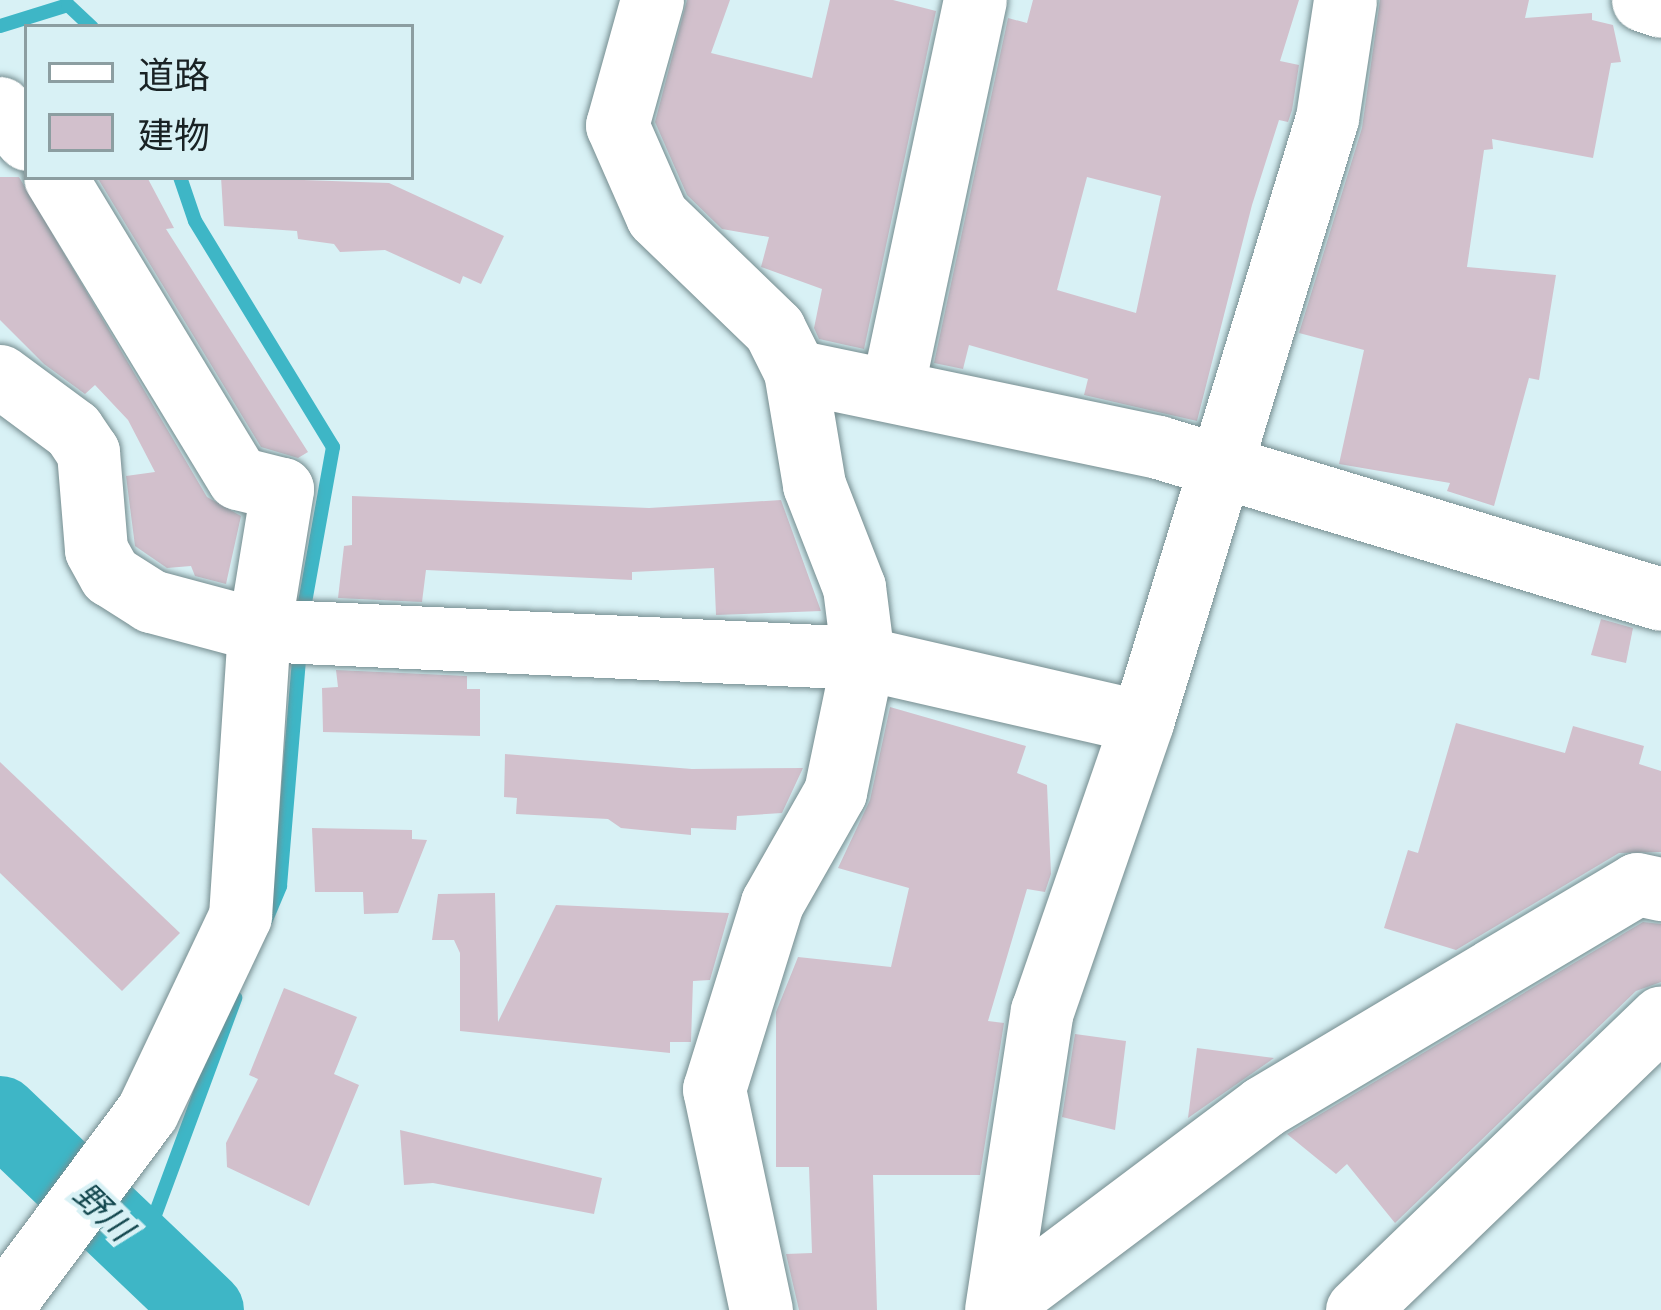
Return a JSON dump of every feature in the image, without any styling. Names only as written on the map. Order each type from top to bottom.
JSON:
[{"type":"street","points":[[652,0],[617,124],[633,171],[657,216],[774,329],[795,371],[814,485],[854,587],[863,658],[835,792],[772,903],[714,1089],[761,1310]]},
{"type":"street","points":[[892,390],[975,0]]},
{"type":"street","points":[[996,1308],[1042,1011],[1142,722],[1327,118],[1345,0]]},
{"type":"street","points":[[1643,0],[1661,6]]},
{"type":"street","points":[[0,108],[24,136]]},
{"type":"street","points":[[0,1310],[136,1124],[240,916],[259,630],[282,489],[238,478],[57,180]]},
{"type":"street","points":[[795,371],[1218,468],[1661,598]]},
{"type":"street","points":[[0,376],[74,430],[88,452],[89,525],[110,574],[151,601],[259,630],[863,658],[1142,722]]},
{"type":"street","points":[[996,1308],[1263,1108],[1636,884],[1661,889]]},
{"type":"street","points":[[1357,1310],[1661,1017]]},
{"type":"building","points":[[687,0],[730,0],[711,53],[812,78],[830,0],[893,0],[936,11],[864,349],[819,339],[814,328],[822,289],[761,267],[769,237],[722,229],[687,195],[655,122]]},
{"type":"building","points":[[1033,0],[1299,0],[1280,61],[1299,65],[1292,110],[1288,122],[1279,120],[1252,205],[1197,421],[1084,395],[1088,379],[969,345],[963,369],[934,363],[1008,18],[1027,23]],"holes":[[[1087,177],[1161,196],[1136,313],[1057,290]]]},
{"type":"building","points":[[1380,0],[1529,0],[1525,18],[1592,13],[1592,20],[1613,25],[1621,62],[1611,63],[1593,158],[1492,139],[1493,149],[1484,150],[1467,267],[1556,275],[1539,380],[1529,378],[1494,506],[1447,491],[1450,483],[1339,464],[1364,350],[1299,333],[1362,128]]},
{"type":"building","points":[[0,177],[19,177],[207,497],[241,516],[226,584],[195,576],[191,566],[167,568],[135,546],[126,476],[155,472],[128,420],[95,385],[85,394],[44,364],[0,320]]},
{"type":"building","points":[[99,180],[149,180],[174,228],[166,229],[308,452],[298,458],[261,447]]},
{"type":"building","points":[[221,180],[389,183],[504,236],[481,284],[463,276],[460,284],[385,250],[340,252],[334,244],[298,239],[297,231],[224,226]]},
{"type":"building","points":[[352,496],[649,508],[781,500],[821,611],[716,615],[714,568],[632,572],[632,580],[426,570],[422,602],[338,598],[344,546],[352,545]]},
{"type":"building","points":[[1601,619],[1633,628],[1626,663],[1591,655]]},
{"type":"building","points":[[336,670],[467,676],[467,689],[480,689],[480,736],[323,732],[322,688],[338,687]]},
{"type":"building","points":[[890,707],[1026,746],[1017,773],[1047,785],[1051,874],[1045,892],[1027,889],[988,1021],[1004,1023],[980,1175],[873,1175],[877,1310],[799,1310],[786,1254],[812,1253],[809,1167],[776,1167],[776,1012],[798,957],[891,967],[909,888],[838,868],[870,800]]},
{"type":"building","points":[[1456,723],[1565,753],[1573,726],[1644,746],[1639,764],[1661,771],[1661,852],[1619,853],[1456,950],[1384,928],[1408,850],[1418,853]]},
{"type":"building","points":[[505,754],[692,769],[803,768],[782,813],[737,816],[736,830],[691,828],[691,835],[621,828],[608,819],[516,814],[517,798],[504,797]]},
{"type":"building","points":[[0,762],[180,933],[122,991],[0,873]]},
{"type":"building","points":[[312,828],[412,830],[412,839],[427,840],[398,913],[364,914],[363,892],[315,892]]},
{"type":"building","points":[[495,893],[498,1022],[556,905],[729,913],[710,980],[693,981],[691,1042],[670,1042],[670,1053],[460,1031],[460,953],[454,940],[432,940],[438,894]]},
{"type":"building","points":[[1643,922],[1661,924],[1661,982],[1636,991],[1395,1223],[1347,1164],[1336,1174],[1287,1134]]},
{"type":"building","points":[[284,988],[357,1017],[334,1074],[359,1085],[309,1206],[227,1167],[226,1143],[258,1079],[249,1075]]},
{"type":"building","points":[[1075,1034],[1126,1041],[1115,1130],[1062,1117]]},
{"type":"building","points":[[1197,1048],[1274,1058],[1188,1118]]},
{"type":"building","points":[[400,1130],[602,1178],[594,1214],[433,1183],[404,1185]]},
{"type":"waterway","points":[[0,26],[68,5],[89,24]]},
{"type":"waterway","points":[[181,180],[195,221],[333,447],[303,614]]},
{"type":"waterway","points":[[265,922],[280,886],[300,648]]},
{"type":"waterway","points":[[142,1250],[235,998]]},
{"type":"waterway","name":"野川","points":[[0,1115],[205,1310]]}]
